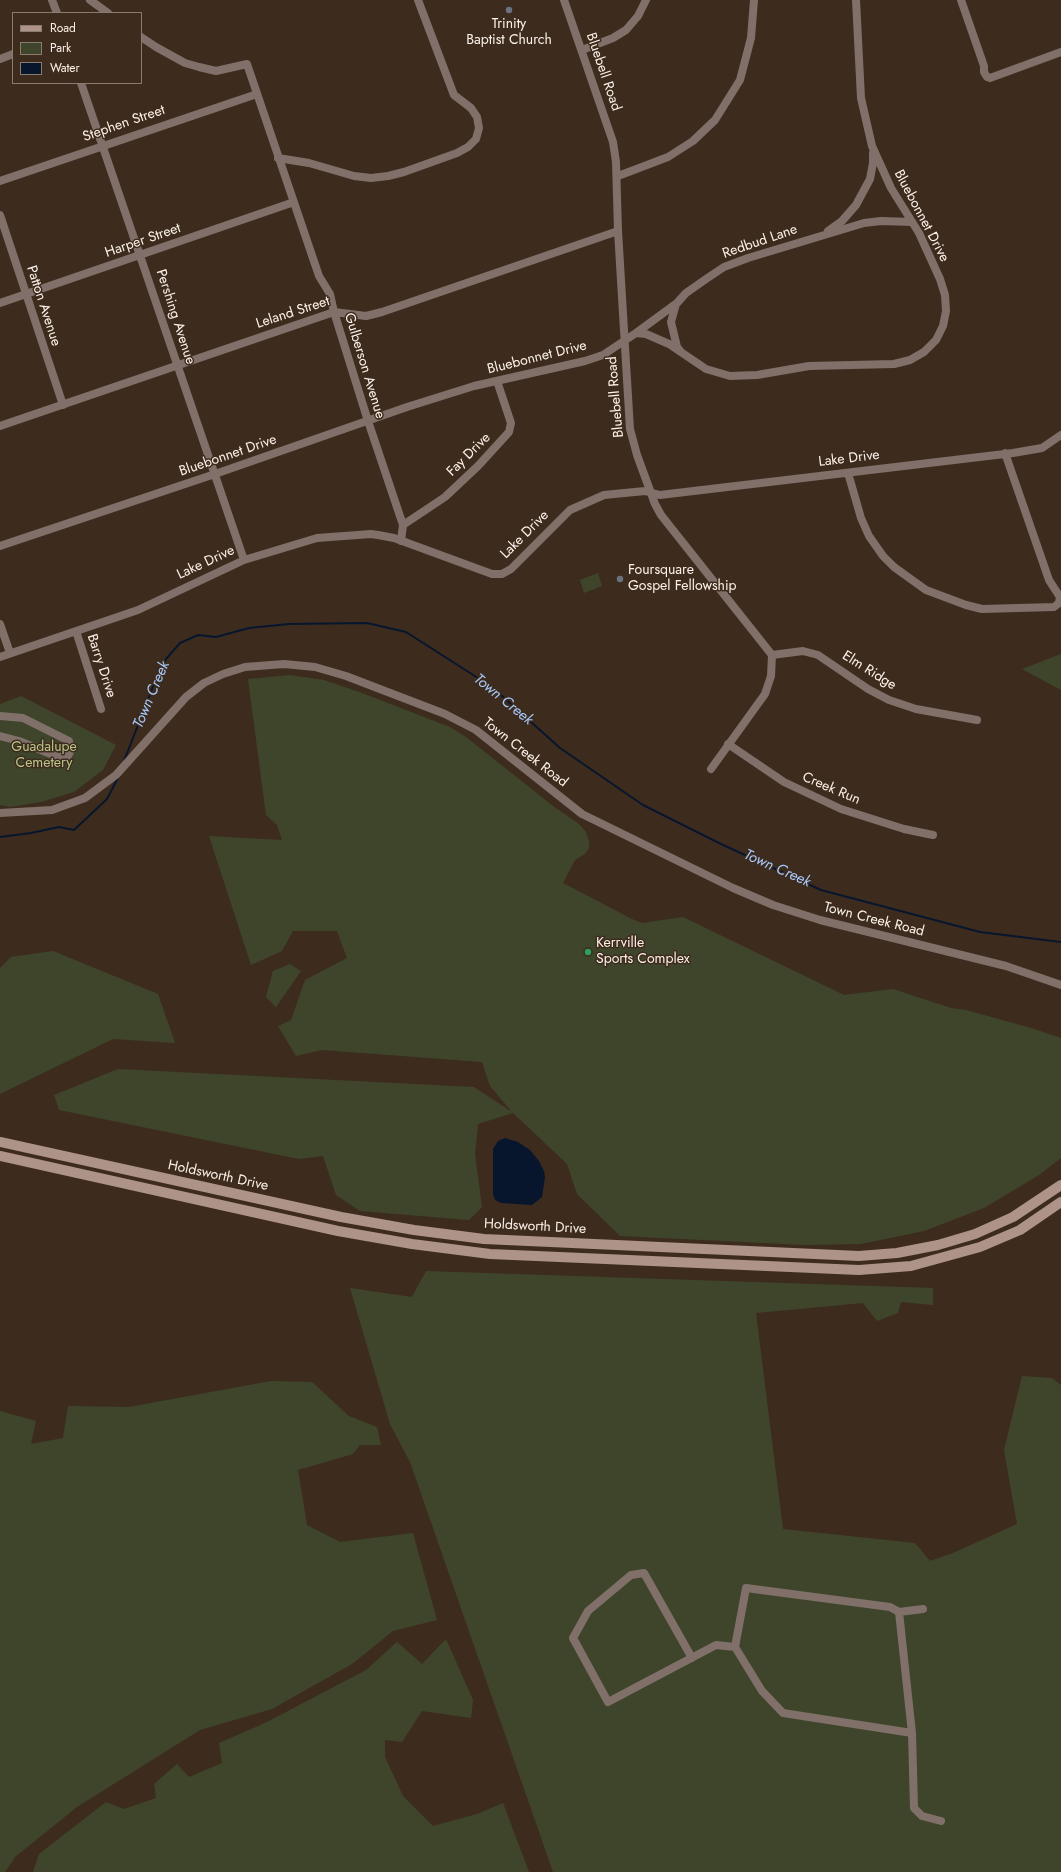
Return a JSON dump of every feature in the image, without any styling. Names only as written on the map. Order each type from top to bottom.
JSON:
[{"type":"main road","name":"Holdsworth Drive","points":[[0,1142],[341,1217],[414,1230],[484,1239],[859,1256],[897,1253],[938,1245],[975,1234],[1013,1217],[1061,1185]]},
{"type":"main road","name":"Holdsworth Drive","points":[[0,1156],[338,1231],[412,1244],[490,1254],[859,1270],[910,1266],[980,1247],[1020,1230],[1061,1202]]},
{"type":"main road","points":[[110,1181],[113,1167]]},
{"type":"main road","points":[[563,1242],[563,1256]]},
{"type":"street","points":[[52,0],[57,12]]},
{"type":"street","points":[[90,0],[107,12]]},
{"type":"street","points":[[278,158],[309,163],[354,176],[371,178],[404,172],[457,153],[468,147],[476,139],[479,128],[477,117],[471,108],[454,95],[418,0]]},
{"type":"street","name":"Bluebell Road","points":[[564,0],[613,142],[618,176],[618,231],[630,429],[636,455],[650,493],[661,515],[772,656]]},
{"type":"street","points":[[582,50],[613,38],[626,30],[638,16],[646,0]]},
{"type":"street","points":[[618,176],[668,157],[693,141],[715,120],[740,80],[751,38],[754,0]]},
{"type":"street","name":"Bluebonnet Drive","points":[[0,546],[474,386],[585,361],[603,355],[636,333],[646,334],[669,344],[706,369],[730,376],[757,375],[809,366],[894,364],[915,358],[924,352],[936,340],[943,326],[946,311],[944,295],[940,279],[919,233],[891,188],[872,146],[862,98],[856,0]]},
{"type":"street","points":[[961,0],[984,66],[984,72],[987,77],[990,78],[1061,52]]},
{"type":"street","name":"Gulberson Avenue","points":[[142,38],[185,63],[199,67],[216,71],[247,64],[318,276],[330,294],[334,312],[368,421],[403,525],[401,541]]},
{"type":"street","points":[[0,59],[12,54]]},
{"type":"street","name":"Pershing Avenue","points":[[81,84],[244,560]]},
{"type":"street","name":"Stephen Street","points":[[0,181],[257,94]]},
{"type":"street","points":[[820,237],[842,221],[856,205],[870,179],[873,163],[872,146]]},
{"type":"street","name":"Harper Street","points":[[0,303],[294,202]]},
{"type":"street","name":"Patton Avenue","points":[[0,215],[63,405]]},
{"type":"street","name":"Redbud Lane","points":[[636,333],[676,303],[686,293],[724,267],[748,258],[864,223],[881,221],[912,222]]},
{"type":"street","name":"Leland Street","points":[[0,426],[334,312],[366,316],[382,312],[618,231]]},
{"type":"street","points":[[676,303],[671,322],[681,352]]},
{"type":"street","name":"Fay Drive","points":[[403,525],[445,497],[478,466],[509,432],[511,423],[497,381]]},
{"type":"street","name":"Lake Drive","points":[[0,657],[138,610],[244,560],[326,536],[371,534],[401,541],[492,574],[502,574],[511,568],[570,510],[604,495],[645,491],[660,495],[1005,453],[1042,448],[1061,435]]},
{"type":"street","points":[[848,473],[861,518],[869,536],[883,556],[894,567],[926,590],[966,605],[982,608],[1054,607],[1060,603],[1060,597],[1049,580],[1005,453]]},
{"type":"street","points":[[0,624],[10,653]]},
{"type":"street","name":"Barry Drive","points":[[76,631],[101,708]]},
{"type":"street","name":"Elm Ridge","points":[[772,656],[803,651],[818,655],[868,689],[889,700],[916,709],[977,720]]},
{"type":"street","points":[[711,769],[765,694],[771,676],[772,656]]},
{"type":"street","name":"Town Creek Road","points":[[0,812],[52,810],[85,798],[116,775],[186,698],[204,683],[223,674],[245,668],[284,664],[315,666],[346,676],[444,714],[476,730],[582,814],[733,888],[773,905],[820,920],[1006,966],[1061,985]]},
{"type":"street","points":[[0,716],[23,718],[68,741],[71,750],[70,755],[66,757],[58,757],[19,741],[0,736]]},
{"type":"street","name":"Creek Run","points":[[728,744],[784,782],[841,809],[904,829],[933,835]]},
{"type":"street","points":[[692,1658],[644,1573],[631,1575],[588,1611],[573,1638],[608,1702],[692,1658],[716,1645],[735,1647]]},
{"type":"street","points":[[912,1733],[783,1713],[762,1691],[735,1647],[746,1588],[890,1607],[899,1612],[923,1609]]},
{"type":"street","points":[[899,1612],[912,1733],[914,1808],[922,1816],[941,1821]]},
{"type":"green space","points":[[598,573],[602,586],[584,593],[580,580]]},
{"type":"green space","points":[[1061,654],[1061,690],[1022,669]]},
{"type":"green space","name":"Kerrville Sports Complex","points":[[290,675],[324,680],[362,693],[450,727],[466,737],[553,806],[579,824],[586,832],[589,841],[589,848],[585,854],[575,860],[563,883],[632,919],[642,923],[683,917],[844,995],[893,989],[951,1008],[966,1010],[1061,1038],[1061,1158],[1039,1175],[984,1208],[924,1231],[861,1244],[805,1245],[620,1236],[577,1194],[567,1164],[513,1113],[478,1124],[475,1154],[482,1207],[469,1220],[360,1211],[336,1195],[323,1156],[299,1159],[59,1110],[54,1095],[118,1069],[474,1087],[512,1112],[490,1086],[482,1062],[322,1050],[296,1056],[278,1026],[291,1020],[305,980],[347,958],[337,931],[293,931],[282,951],[251,965],[209,836],[282,840],[277,825],[266,815],[248,679]]},
{"type":"green space","name":"Guadalupe Cemetery","points":[[21,696],[116,745],[103,770],[74,792],[41,802],[10,807],[0,805],[0,704]]},
{"type":"green space","points":[[53,951],[158,994],[175,1043],[113,1039],[0,1094],[0,968],[11,957]]},
{"type":"green space","points":[[290,964],[301,971],[276,1007],[266,997],[273,971]]},
{"type":"green space","points":[[426,1271],[933,1288],[933,1305],[901,1302],[898,1313],[877,1321],[863,1303],[756,1313],[783,1529],[915,1543],[930,1561],[953,1553],[1017,1524],[1004,1450],[1022,1376],[1052,1378],[1061,1385],[1061,1872],[553,1872],[410,1462],[390,1424],[350,1288],[412,1297]]},
{"type":"green space","points":[[271,1381],[312,1382],[349,1416],[377,1427],[381,1445],[360,1445],[353,1454],[298,1470],[307,1525],[340,1542],[413,1533],[437,1620],[393,1631],[352,1664],[272,1709],[200,1730],[77,1807],[15,1857],[5,1872],[0,1872],[0,1411],[36,1421],[31,1444],[63,1438],[68,1406],[129,1407]]},
{"type":"green space","points":[[446,1639],[473,1700],[471,1718],[422,1711],[402,1742],[385,1740],[385,1757],[403,1796],[433,1826],[477,1814],[503,1803],[529,1872],[33,1872],[39,1854],[106,1802],[124,1809],[156,1798],[154,1784],[177,1764],[189,1777],[222,1763],[219,1743],[265,1723],[366,1670],[397,1642],[422,1664]]},
{"type":"water","points":[[505,1138],[518,1142],[530,1150],[539,1161],[544,1171],[545,1177],[542,1197],[532,1205],[501,1203],[495,1200],[493,1194],[493,1149],[498,1141]]},
{"type":"waterway","name":"Town Creek","points":[[124,761],[156,679],[166,659],[180,643],[198,635],[216,637],[249,628],[289,624],[367,623],[406,632],[492,687],[560,748],[643,805],[721,844],[821,890],[980,932],[1061,942]]},
{"type":"waterway","name":"Town Creek","points":[[0,837],[31,833],[59,827],[74,830],[107,799],[119,776]]},
{"type":"place","name":"Trinity Baptist Church","points":[[509,10]]},
{"type":"place","name":"Foursquare Gospel Fellowship","points":[[620,579]]},
{"type":"place","name":"Kerrville Sports Complex","points":[[588,952]]}]
